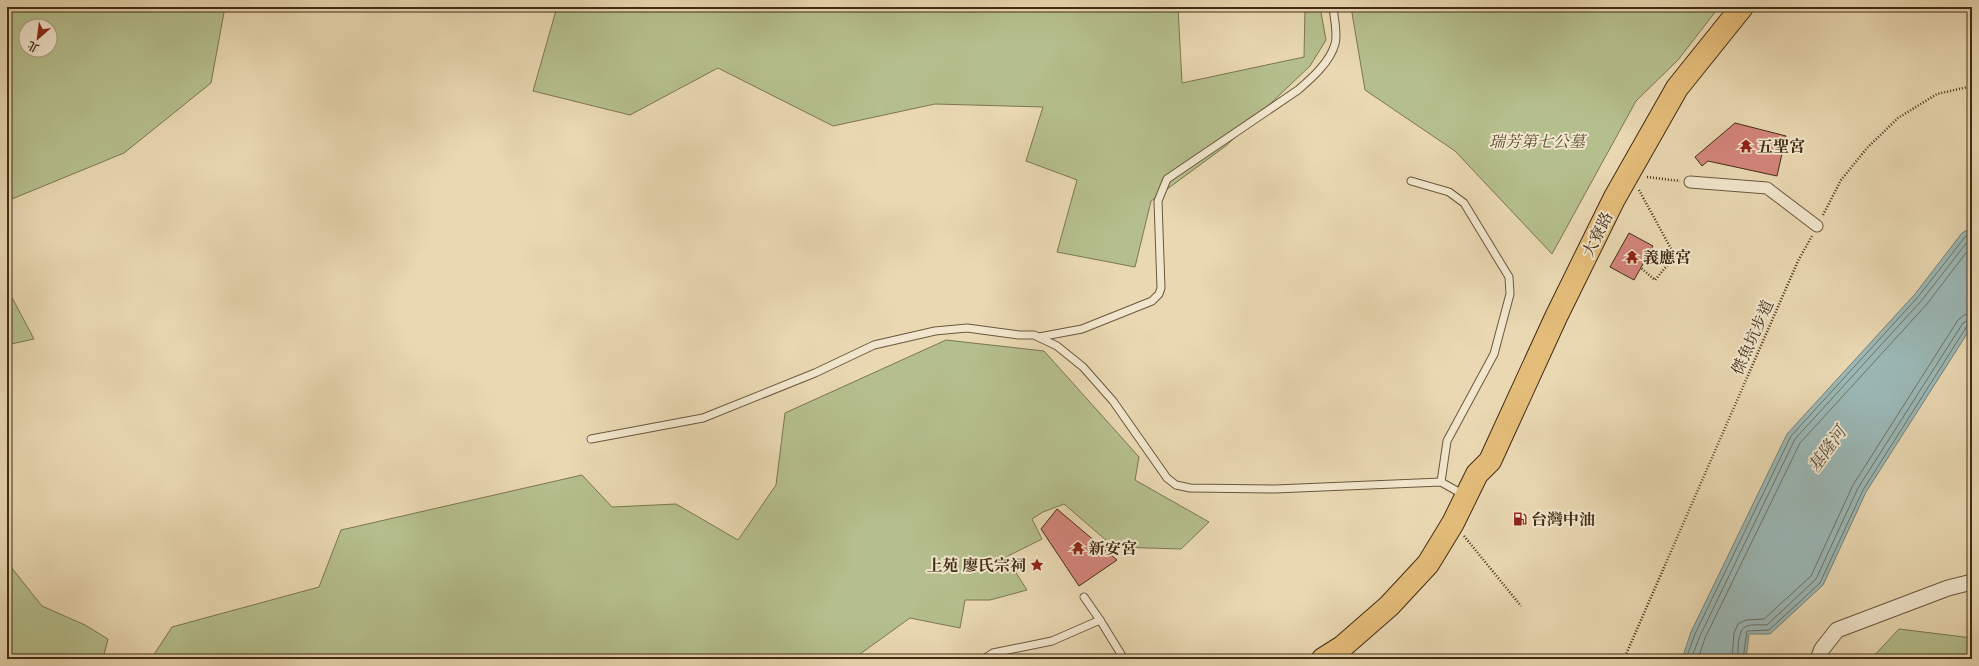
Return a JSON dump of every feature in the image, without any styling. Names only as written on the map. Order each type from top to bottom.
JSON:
[{"type":"main road","name":"大寮路","points":[[1477,474],[1477,454],[1543,310],[1603,191],[1669,77],[1728,7]]},
{"type":"main road","name":"大寮路","points":[[1323,659],[1342,648],[1389,606],[1428,564],[1460,509],[1477,474],[1490,461],[1556,318],[1614,199],[1677,88],[1742,7]]},
{"type":"street","points":[[1690,182],[1767,188],[1817,226]]},
{"type":"street","points":[[1818,659],[1822,649],[1837,630],[1948,588],[1972,582]]},
{"type":"lane","points":[[1039,337],[1082,329],[1152,301],[1159,294],[1161,288],[1158,201],[1167,179],[1298,90],[1311,79],[1331,53],[1335,43],[1333,7]]},
{"type":"lane","points":[[1411,181],[1449,192],[1464,204],[1509,277],[1510,294],[1496,349],[1447,441],[1441,482],[1460,509]]},
{"type":"lane","points":[[591,439],[703,418],[815,373],[874,345],[928,333],[967,328],[1019,335],[1034,335],[1057,346],[1083,367],[1113,401],[1167,478],[1176,485],[1190,488],[1275,489],[1441,482]]},
{"type":"lane","points":[[1084,597],[1124,659]]},
{"type":"lane","points":[[984,659],[993,653],[1052,641],[1100,620]]},
{"type":"path","name":"傑魚坑步道","points":[[1624,659],[1795,268],[1841,180],[1867,148],[1898,118],[1937,94],[1972,86]]},
{"type":"path","points":[[1645,177],[1690,182]]},
{"type":"path","points":[[1638,189],[1675,256],[1655,280],[1641,268]]},
{"type":"path","points":[[1460,509],[1521,606]]},
{"type":"green space","points":[[7,7],[225,7],[211,83],[124,153],[7,201]]},
{"type":"green space","points":[[557,7],[1178,7],[1182,83],[1304,57],[1305,7],[1320,7],[1326,40],[1310,66],[1227,145],[1151,201],[1135,267],[1057,252],[1077,180],[1026,161],[1043,107],[935,104],[833,126],[718,68],[630,115],[533,91]]},
{"type":"green space","name":"瑞芳第七公墓","points":[[1351,7],[1719,7],[1678,60],[1636,101],[1552,254],[1455,151],[1365,90]]},
{"type":"green space","points":[[7,288],[34,339],[7,345]]},
{"type":"green space","points":[[946,340],[1044,351],[1139,457],[1135,480],[1209,522],[1181,549],[1114,547],[1064,504],[1043,512],[1032,519],[1042,539],[1006,557],[1027,590],[990,600],[965,600],[960,628],[910,618],[853,659],[151,659],[172,627],[319,587],[341,530],[582,475],[612,507],[676,504],[738,540],[776,485],[785,413]]},
{"type":"green space","points":[[7,562],[42,606],[85,625],[108,639],[103,659],[7,659]]},
{"type":"green space","points":[[1899,629],[1972,638],[1972,659],[1871,659]]},
{"type":"water","name":"基隆河","points":[[1972,227],[1972,326],[1866,492],[1823,585],[1770,634],[1749,634],[1746,659],[1682,659],[1691,632],[1787,434],[1915,294],[1962,233]]},
{"type":"building","name":"五聖宮","points":[[1735,123],[1786,136],[1777,176],[1708,161],[1702,166],[1695,157]]},
{"type":"building","name":"義應宮","points":[[1629,233],[1653,246],[1634,280],[1610,267]]},
{"type":"building","name":"新安宮","points":[[1057,509],[1117,560],[1079,586],[1041,529]]},
{"type":"place","name":"五聖宮","points":[[1746,146]]},
{"type":"place","name":"義應宮","points":[[1632,257]]},
{"type":"place","name":"台灣中油","points":[[1520,519]]},
{"type":"place","name":"新安宮","points":[[1078,548]]},
{"type":"place","name":"上苑 廖氏宗祠","points":[[1037,565]]}]
